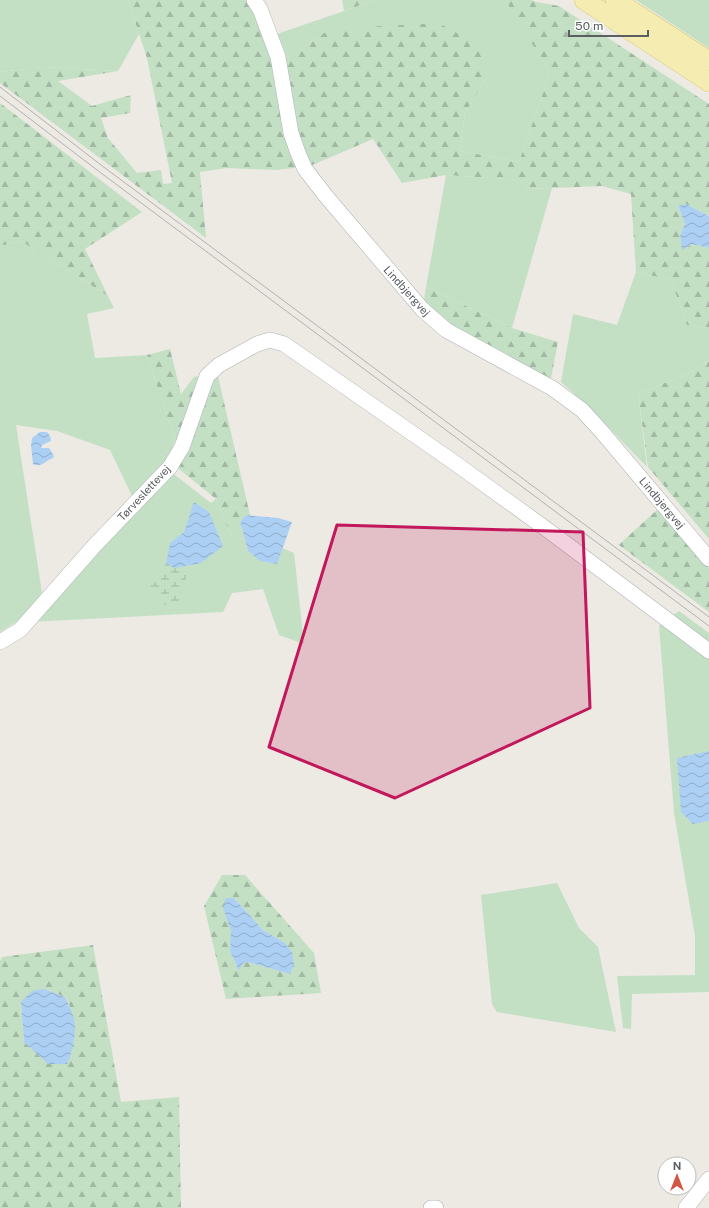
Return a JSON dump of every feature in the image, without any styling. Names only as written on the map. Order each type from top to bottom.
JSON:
[{"type":"main road","points":[[584,0],[709,82]]},
{"type":"main road","points":[[615,0],[709,61]]},
{"type":"street","name":"Lindbjergvej","points":[[254,0],[260,9],[278,58],[291,133],[305,169],[324,195],[422,309],[446,330],[552,388],[582,410],[709,559]]},
{"type":"street","name":"Tørveslettevej","points":[[0,642],[20,630],[95,545],[170,467],[182,447],[207,376],[218,365],[257,344],[270,340],[284,344],[462,468],[709,651]]},
{"type":"street","points":[[686,1208],[709,1179]]},
{"type":"street","points":[[431,1208],[436,1208]]},
{"type":"highlighted area","points":[[337,525],[583,532],[590,708],[395,798],[269,747]]},
{"type":"green space","points":[[0,0],[128,0],[139,34],[118,71],[44,67],[0,72]]},
{"type":"green space","points":[[128,0],[261,0],[288,58],[330,29],[439,23],[475,43],[489,74],[465,113],[460,151],[519,162],[550,73],[506,1],[531,0],[559,6],[709,104],[709,216],[686,204],[678,207],[685,224],[680,236],[682,249],[692,244],[709,248],[709,327],[704,328],[687,325],[671,280],[636,272],[631,194],[602,186],[528,189],[520,180],[446,175],[402,183],[373,139],[310,166],[276,170],[227,168],[200,172],[206,238],[0,83],[0,72],[44,67],[118,71],[58,81],[92,106],[131,95],[130,113],[101,118],[108,138],[137,173],[161,170],[163,184],[172,183],[147,58]]},
{"type":"green space","points":[[342,0],[374,0],[344,11]]},
{"type":"green space","points":[[374,0],[508,0],[507,1],[550,73],[519,162],[460,151],[465,113],[489,74],[330,29],[288,58],[277,34]]},
{"type":"green space","points":[[636,0],[709,0],[709,48]]},
{"type":"green space","points":[[0,103],[142,212],[85,249],[108,296],[21,241],[0,246]]},
{"type":"green space","points":[[446,175],[520,180],[528,189],[552,188],[512,328],[426,287]]},
{"type":"green space","points":[[21,241],[108,296],[114,308],[87,314],[95,358],[147,355],[175,440],[167,466],[132,496],[110,450],[57,431],[16,425],[42,593],[22,618],[0,632],[0,246]]},
{"type":"green space","points":[[636,272],[671,280],[687,325],[704,328],[709,327],[709,361],[689,373],[638,394],[647,467],[589,407],[561,382],[573,314],[617,325]]},
{"type":"green space","points":[[426,287],[512,328],[558,342],[550,383],[446,327],[423,306]]},
{"type":"green space","points":[[170,349],[181,394],[194,377],[217,372],[250,515],[246,515],[231,535],[216,499],[174,465],[184,447],[175,440],[147,355]]},
{"type":"green space","points":[[709,361],[709,539],[648,467],[638,394],[689,373]]},
{"type":"green space","points":[[171,472],[211,503],[216,499],[231,535],[240,522],[248,551],[277,564],[282,548],[294,553],[304,644],[279,635],[263,589],[232,593],[223,612],[29,622]]},
{"type":"green space","points":[[658,509],[709,568],[709,612],[619,545]]},
{"type":"green space","points":[[201,563],[187,575],[178,604],[163,605],[148,585],[166,564],[176,568]]},
{"type":"green space","points":[[679,611],[709,633],[709,992],[632,994],[631,1029],[623,1028],[617,976],[695,975],[695,936],[674,813],[659,626]]},
{"type":"green space","points":[[222,875],[245,875],[314,953],[321,993],[226,999],[204,906]],"holes":[[[234,898],[263,930],[285,943],[290,974],[248,962],[243,963],[239,971],[230,951]]]},
{"type":"green space","points":[[557,883],[579,928],[598,947],[616,1032],[497,1012],[492,1004],[481,895]]},
{"type":"green space","points":[[93,945],[121,1102],[179,1097],[181,1208],[0,1208],[0,961],[2,957]],"holes":[[[44,989],[65,997],[70,1006],[24,1042],[21,1002]]]},
{"type":"water","points":[[686,204],[709,216],[709,248],[692,244],[682,250],[680,236],[685,224],[678,206]]},
{"type":"water","points":[[40,432],[47,432],[51,441],[42,445],[41,448],[49,448],[54,456],[43,464],[36,465],[33,464],[31,445],[32,438]]},
{"type":"water","points":[[194,502],[209,512],[223,546],[201,563],[175,568],[166,564],[170,543],[184,532]]},
{"type":"water","points":[[246,515],[278,518],[292,522],[277,564],[260,561],[248,551],[240,522]]},
{"type":"water","points":[[709,751],[709,821],[693,824],[681,812],[677,758]]},
{"type":"water","points":[[226,898],[234,898],[263,930],[285,943],[292,952],[294,964],[290,974],[248,962],[243,963],[239,971],[230,951],[231,931],[223,908]]},
{"type":"water","points":[[44,989],[65,997],[73,1015],[75,1023],[74,1036],[72,1051],[67,1064],[48,1064],[24,1042],[21,1002],[32,991]]},
{"type":"tram line","points":[[0,87],[101,165],[709,617]]},
{"type":"tram line","points":[[0,96],[709,626]]}]
